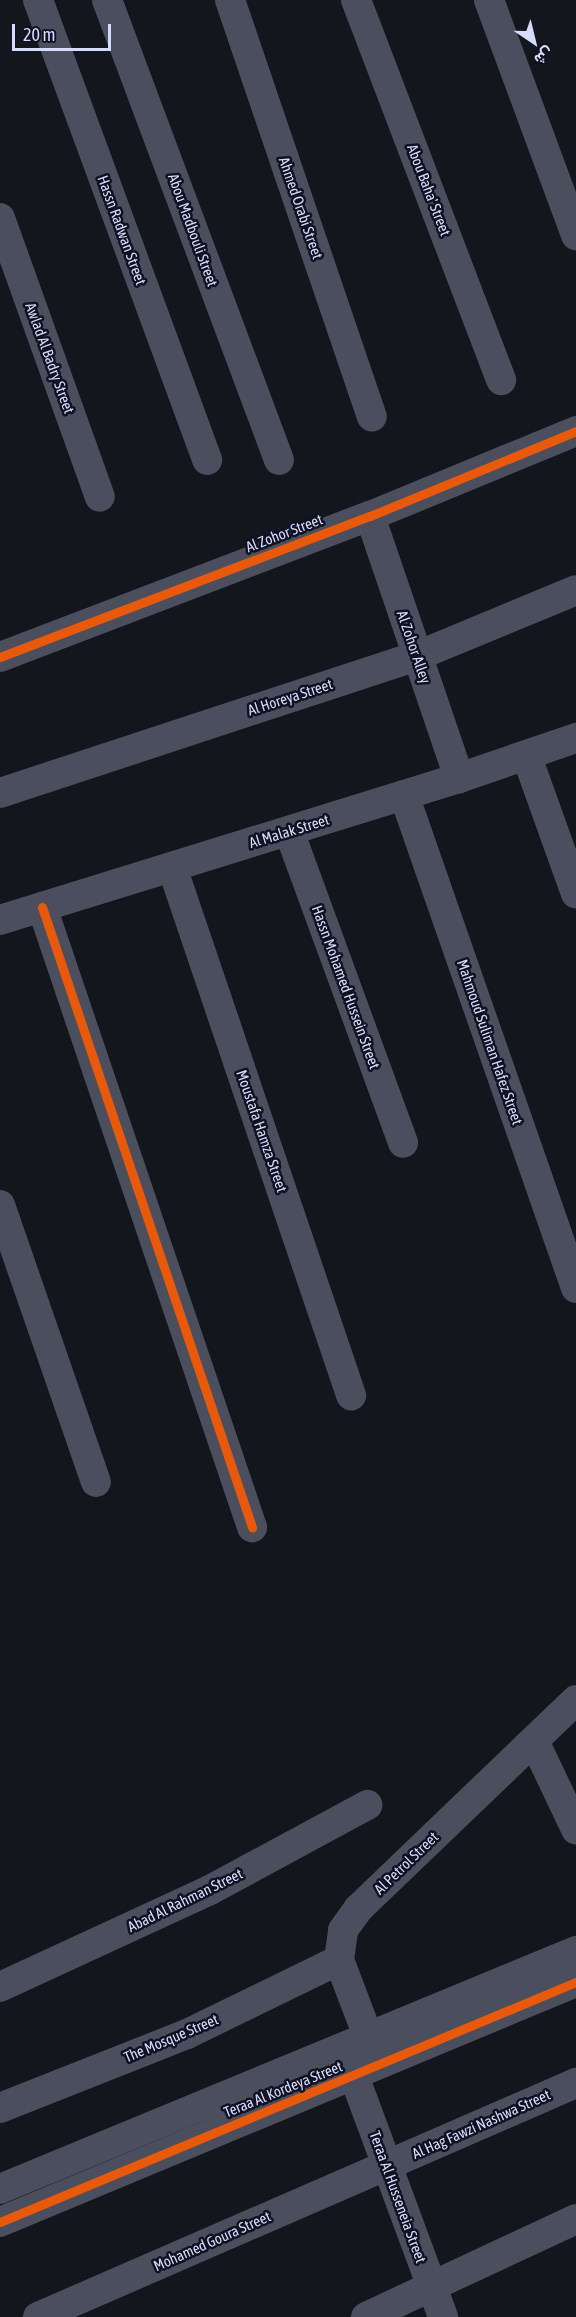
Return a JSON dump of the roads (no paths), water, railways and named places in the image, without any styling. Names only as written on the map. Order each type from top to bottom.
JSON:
[{"type":"street","name":"Hassn Radwan Street","points":[[38,0],[207,460]]},
{"type":"street","name":"Abou Madbouli Street","points":[[107,0],[279,460]]},
{"type":"street","name":"Ahmed Orabi Street","points":[[230,0],[372,416]]},
{"type":"street","name":"Abou Baha' Street","points":[[356,0],[501,380]]},
{"type":"street","points":[[489,0],[576,235]]},
{"type":"street","name":"Awlad Al Badry Street","points":[[0,218],[100,497]]},
{"type":"street","name":"Al Zohor Street","points":[[0,657],[370,516],[576,431]]},
{"type":"street","name":"Al Zohor Alley","points":[[370,516],[459,778]]},
{"type":"street","name":"Al Horeya Street","points":[[0,793],[417,656],[576,590]]},
{"type":"street","name":"Al Malak Street","points":[[0,920],[527,757],[576,738]]},
{"type":"street","points":[[527,757],[576,894]]},
{"type":"street","name":"Mahmoud Suliman Hafez Street","points":[[404,795],[576,1288]]},
{"type":"street","name":"Hassn Mohamed Hussein Street","points":[[289,831],[403,1143]]},
{"type":"street","name":"Moustafa Hamza Street","points":[[172,867],[351,1395]]},
{"type":"street","points":[[42,907],[252,1527]]},
{"type":"street","points":[[0,1205],[96,1482]]},
{"type":"street","name":"Al Petrol Street","points":[[367,2071],[368,2035],[339,1960],[343,1930],[358,1909],[576,1701]]},
{"type":"street","points":[[534,1741],[576,1829]]},
{"type":"street","name":"Abad Al Rahman Street","points":[[0,1987],[210,1890],[367,1805]]},
{"type":"street","name":"Teraa Al Kordeya Street","points":[[0,2189],[576,1951]]},
{"type":"street","name":"The Mosque Street","points":[[0,2108],[186,2034],[339,1960]]},
{"type":"street","name":"Teraa Al Kordeya Street","points":[[0,2222],[576,1982]]},
{"type":"street","name":"Teraa Al Husseneia Street","points":[[367,2071],[387,2165],[442,2317]]},
{"type":"street","name":"Al Hag Fawzi Nashwa Street","points":[[387,2165],[576,2082]]},
{"type":"street","name":"Mohamed Goura Street","points":[[38,2317],[387,2165]]},
{"type":"street","points":[[366,2317],[576,2219]]}]
